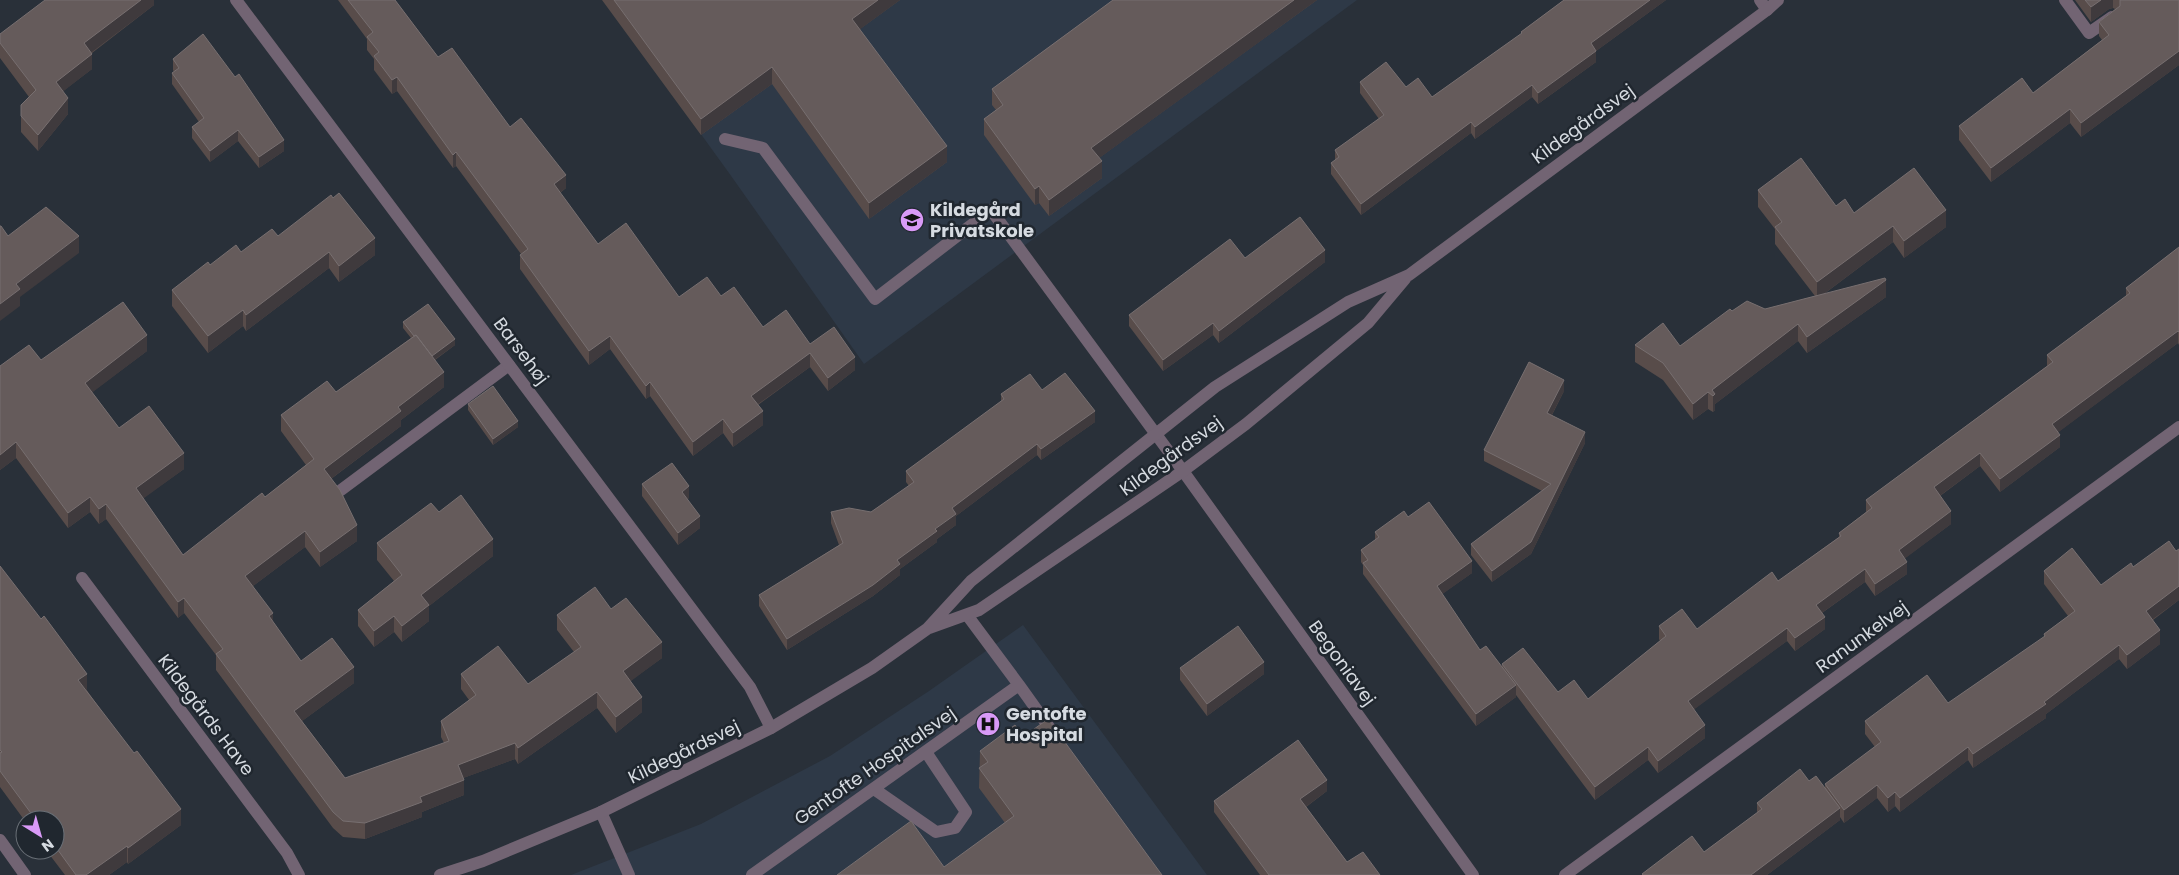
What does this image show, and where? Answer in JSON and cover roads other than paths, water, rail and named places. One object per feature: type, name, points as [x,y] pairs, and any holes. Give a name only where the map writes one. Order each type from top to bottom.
[{"type":"street","name":"Barsehøj","points":[[236,0],[750,687],[771,728]]},
{"type":"street","name":"Kildegårdsvej","points":[[927,629],[979,610],[1183,471],[1246,424],[1368,323],[1408,275],[1763,5],[1778,0]]},
{"type":"street","points":[[1763,5],[1787,0]]},
{"type":"street","points":[[2065,0],[2089,34],[2112,16]]},
{"type":"street","name":"Begoniavej","points":[[725,139],[762,148],[875,299],[991,210],[1156,433],[1473,875]]},
{"type":"street","name":"Kildegårdsvej","points":[[440,875],[483,861],[601,812],[771,728],[872,668],[927,629],[971,580],[1215,387],[1348,302],[1408,275]]},
{"type":"street","points":[[341,490],[509,365]]},
{"type":"street","name":"Ranunkelvej","points":[[1565,875],[2179,427]]},
{"type":"street","name":"Kildegårds Have","points":[[82,578],[287,853],[299,875]]},
{"type":"street","points":[[967,615],[1059,741]]},
{"type":"street","name":"Gentofte Hospitalsvej","points":[[752,875],[1018,685]]},
{"type":"street","points":[[874,789],[936,832],[955,828],[966,812],[926,752]]},
{"type":"street","points":[[601,812],[629,875]]},
{"type":"street","points":[[0,840],[26,875]]},
{"type":"place","name":"Kildegård Privatskole","points":[[912,220]]},
{"type":"place","name":"Gentofte Hospital","points":[[988,724]]}]
